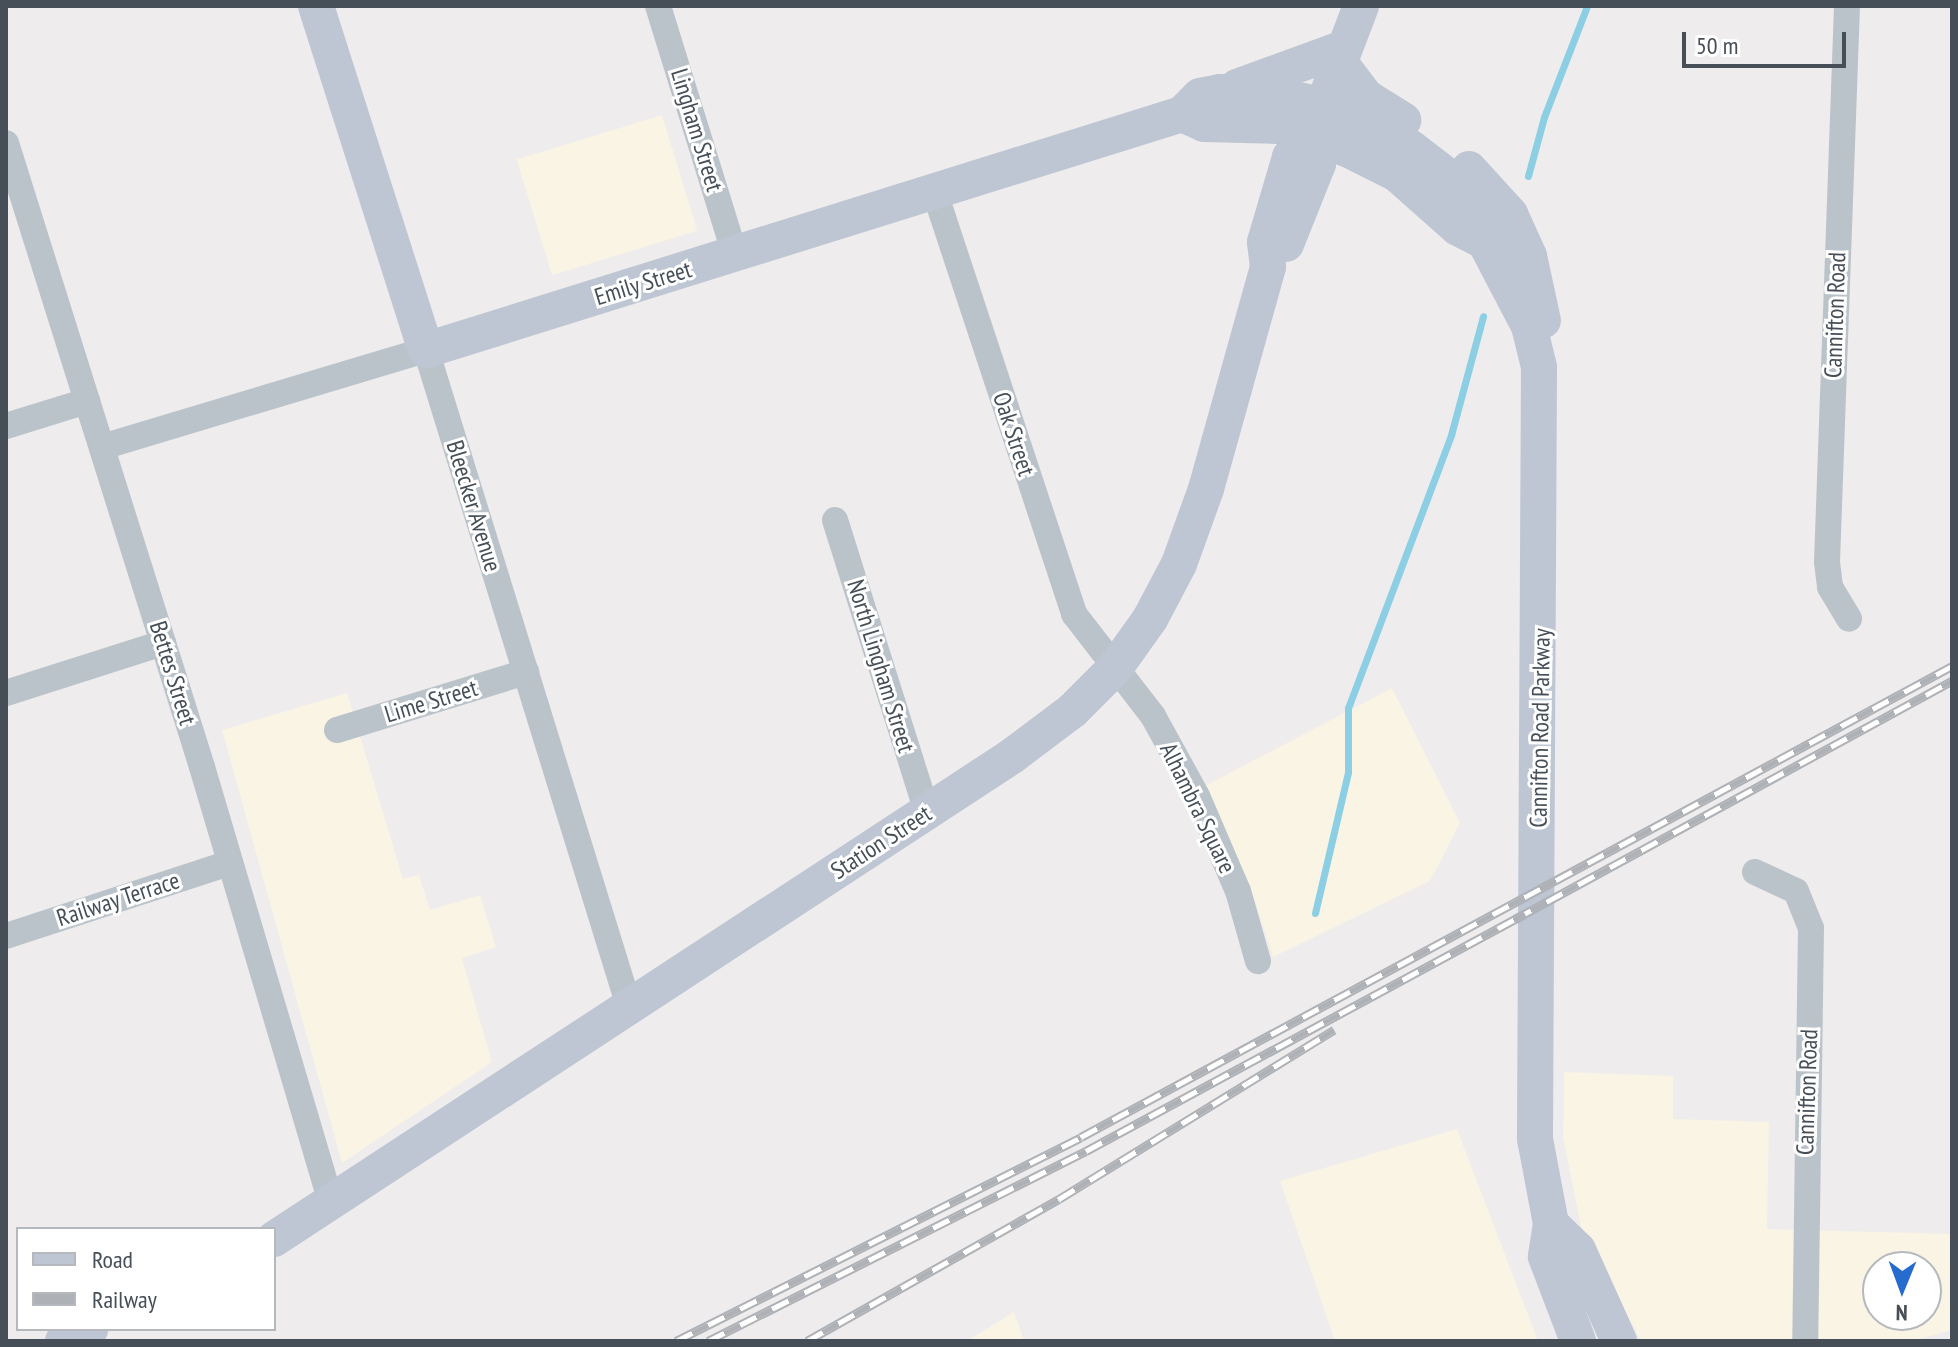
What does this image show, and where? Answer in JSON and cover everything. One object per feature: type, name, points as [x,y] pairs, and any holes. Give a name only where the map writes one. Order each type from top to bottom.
[{"type":"street","name":"Bleecker Avenue","points":[[316,6],[629,1006]]},
{"type":"street","name":"Lingham Street","points":[[658,6],[735,254]]},
{"type":"street","name":"Station Street","points":[[276,1238],[332,1205],[927,812],[1073,710],[1115,668],[1150,619],[1179,564],[1206,489],[1268,267],[1265,242],[1290,157],[1316,121],[1361,6]]},
{"type":"street","name":"Cannifton Road","points":[[1847,6],[1827,562],[1830,587],[1849,619]]},
{"type":"street","points":[[1220,92],[1341,54],[1366,97],[1460,160],[1510,214],[1529,256],[1540,300],[1546,349],[1542,410]]},
{"type":"street","name":"Emily Street","points":[[102,447],[426,350],[1182,114],[1200,96],[1220,92],[1265,93],[1316,121]]},
{"type":"street","points":[[1182,114],[1204,124],[1316,121]]},
{"type":"street","name":"Cannifton Road Parkway","points":[[1316,121],[1411,148],[1446,175],[1477,210],[1485,242],[1529,326],[1542,410],[1535,1139],[1551,1224],[1546,1257],[1578,1341]]},
{"type":"street","name":"Bettes Street","points":[[6,143],[163,643],[332,1205]]},
{"type":"street","name":"Oak Street","points":[[934,190],[1074,614],[1115,668]]},
{"type":"street","points":[[6,426],[87,401]]},
{"type":"street","name":"North Lingham Street","points":[[835,520],[927,812]]},
{"type":"street","points":[[6,693],[163,643]]},
{"type":"street","name":"Alhambra Square","points":[[1115,668],[1153,716],[1197,796],[1238,891],[1258,961]]},
{"type":"street","name":"Lime Street","points":[[337,730],[526,672]]},
{"type":"street","name":"Railway Terrace","points":[[6,936],[229,863]]},
{"type":"street","name":"Cannifton Road","points":[[1755,872],[1796,891],[1811,928],[1805,1341]]},
{"type":"street","points":[[1551,1224],[1578,1250],[1619,1341]]},
{"type":"street","points":[[63,1341],[86,1331]]},
{"type":"shaded area","points":[[662,115],[697,231],[552,275],[517,159]]},
{"type":"shaded area","points":[[1392,688],[1460,823],[1430,881],[1273,957],[1253,895],[1205,786]]},
{"type":"shaded area","points":[[347,693],[403,879],[419,875],[430,910],[480,895],[496,947],[462,958],[492,1062],[342,1163],[222,730]]},
{"type":"shaded area","points":[[1564,1072],[1673,1076],[1673,1119],[1769,1122],[1767,1229],[1952,1234],[1952,1330],[1911,1341],[1641,1341],[1581,1226],[1563,1138]]},
{"type":"shaded area","points":[[1457,1129],[1538,1341],[1335,1341],[1280,1181]]},
{"type":"shaded area","points":[[1014,1312],[1024,1341],[967,1341]]},
{"type":"waterway","points":[[1528,176],[1544,117],[1587,6]]},
{"type":"waterway","points":[[1315,913],[1348,772],[1348,708],[1451,435],[1483,316]]},
{"type":"railway","points":[[676,1341],[1081,1137],[1952,666]]},
{"type":"railway","points":[[1515,919],[1952,681]]},
{"type":"railway","points":[[708,1341],[1086,1151],[1525,914]]},
{"type":"railway","points":[[807,1341],[1059,1199],[1334,1030]]}]
